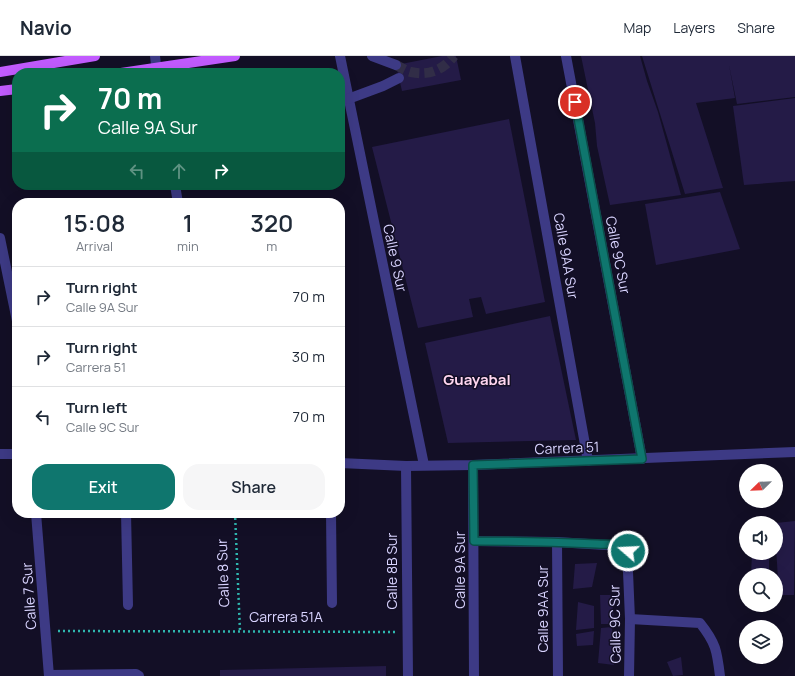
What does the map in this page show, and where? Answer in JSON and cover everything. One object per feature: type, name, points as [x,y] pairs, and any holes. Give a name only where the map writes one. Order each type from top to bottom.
[{"type":"main road","points":[[24,68],[95,56]]},
{"type":"main road","points":[[168,68],[235,56]]},
{"type":"main road","points":[[0,72],[12,70]]},
{"type":"main road","points":[[0,91],[12,90]]},
{"type":"street","points":[[155,56],[157,68]]},
{"type":"street","name":"Calle 9 Sur","points":[[340,56],[342,68]]},
{"type":"street","points":[[372,56],[396,65]]},
{"type":"street","name":"Calle 9AA Sur","points":[[515,56],[588,461]]},
{"type":"street","name":"Calle 9C Sur","points":[[566,56],[642,459]]},
{"type":"street","points":[[348,99],[383,86],[399,78]]},
{"type":"street","name":"Calle 9 Sur","points":[[345,83],[424,465]]},
{"type":"street","points":[[0,238],[12,297]]},
{"type":"street","name":"Carrera 51","points":[[345,462],[406,466],[473,465],[795,452]]},
{"type":"street","points":[[0,454],[12,454]]},
{"type":"street","name":"Calle 9A Sur","points":[[473,465],[474,676]]},
{"type":"street","name":"Calle 8B Sur","points":[[406,466],[408,676]]},
{"type":"street","name":"Calle 7 Sur","points":[[36,518],[49,676]]},
{"type":"street","points":[[126,518],[128,605]]},
{"type":"street","points":[[331,518],[332,603]]},
{"type":"street","points":[[474,541],[557,542]]},
{"type":"street","name":"Calle 9AA Sur","points":[[557,542],[558,676]]},
{"type":"street","name":"Calle 9C Sur","points":[[557,542],[621,546],[627,548],[630,619],[629,676]]},
{"type":"street","points":[[630,619],[700,623],[710,636],[718,653],[720,676]]},
{"type":"street","points":[[49,676],[136,674],[140,676]]},
{"type":"path","name":"Calle 8 Sur","points":[[235,518],[240,631]]},
{"type":"path","name":"Carrera 51A","points":[[45,631],[407,632]]},
{"type":"building","points":[[442,56],[456,56],[461,80],[402,91],[396,65]]},
{"type":"building","points":[[581,56],[640,56],[658,112],[681,195],[610,205],[597,146],[595,123]]},
{"type":"building","points":[[642,56],[795,56],[795,97],[737,104],[729,65],[735,98],[696,103],[723,188],[685,194]]},
{"type":"building","points":[[795,98],[795,181],[744,185],[733,106]]},
{"type":"building","points":[[509,119],[545,302],[486,314],[481,297],[469,299],[473,317],[418,328],[372,147]]},
{"type":"building","points":[[720,192],[740,249],[656,265],[645,204]]},
{"type":"building","points":[[550,316],[576,440],[448,443],[425,343]]},
{"type":"building","points":[[795,521],[794,595],[783,595],[783,568],[777,568],[777,560],[783,560],[783,522]]},
{"type":"building","points":[[752,560],[769,560],[769,568],[751,568]]},
{"type":"building","points":[[597,563],[592,587],[573,589],[575,564]]},
{"type":"building","points":[[600,595],[612,595],[614,624],[601,624]]},
{"type":"building","points":[[578,602],[594,606],[594,628],[576,630]]},
{"type":"building","points":[[612,627],[614,665],[598,663],[601,628]]},
{"type":"building","points":[[594,631],[593,645],[577,646],[576,634]]},
{"type":"building","points":[[681,657],[683,675],[673,676],[667,662]]},
{"type":"building","points":[[386,666],[386,676],[220,676],[220,670]]},
{"type":"tunnel","points":[[396,65],[411,72],[424,73],[435,71],[445,65],[454,56]]},
{"type":"district","name":"Guayabal","points":[[477,380]]},
{"type":"route","points":[[575,102],[642,459],[473,465],[474,541],[557,542],[624,546],[628,551]]}]
